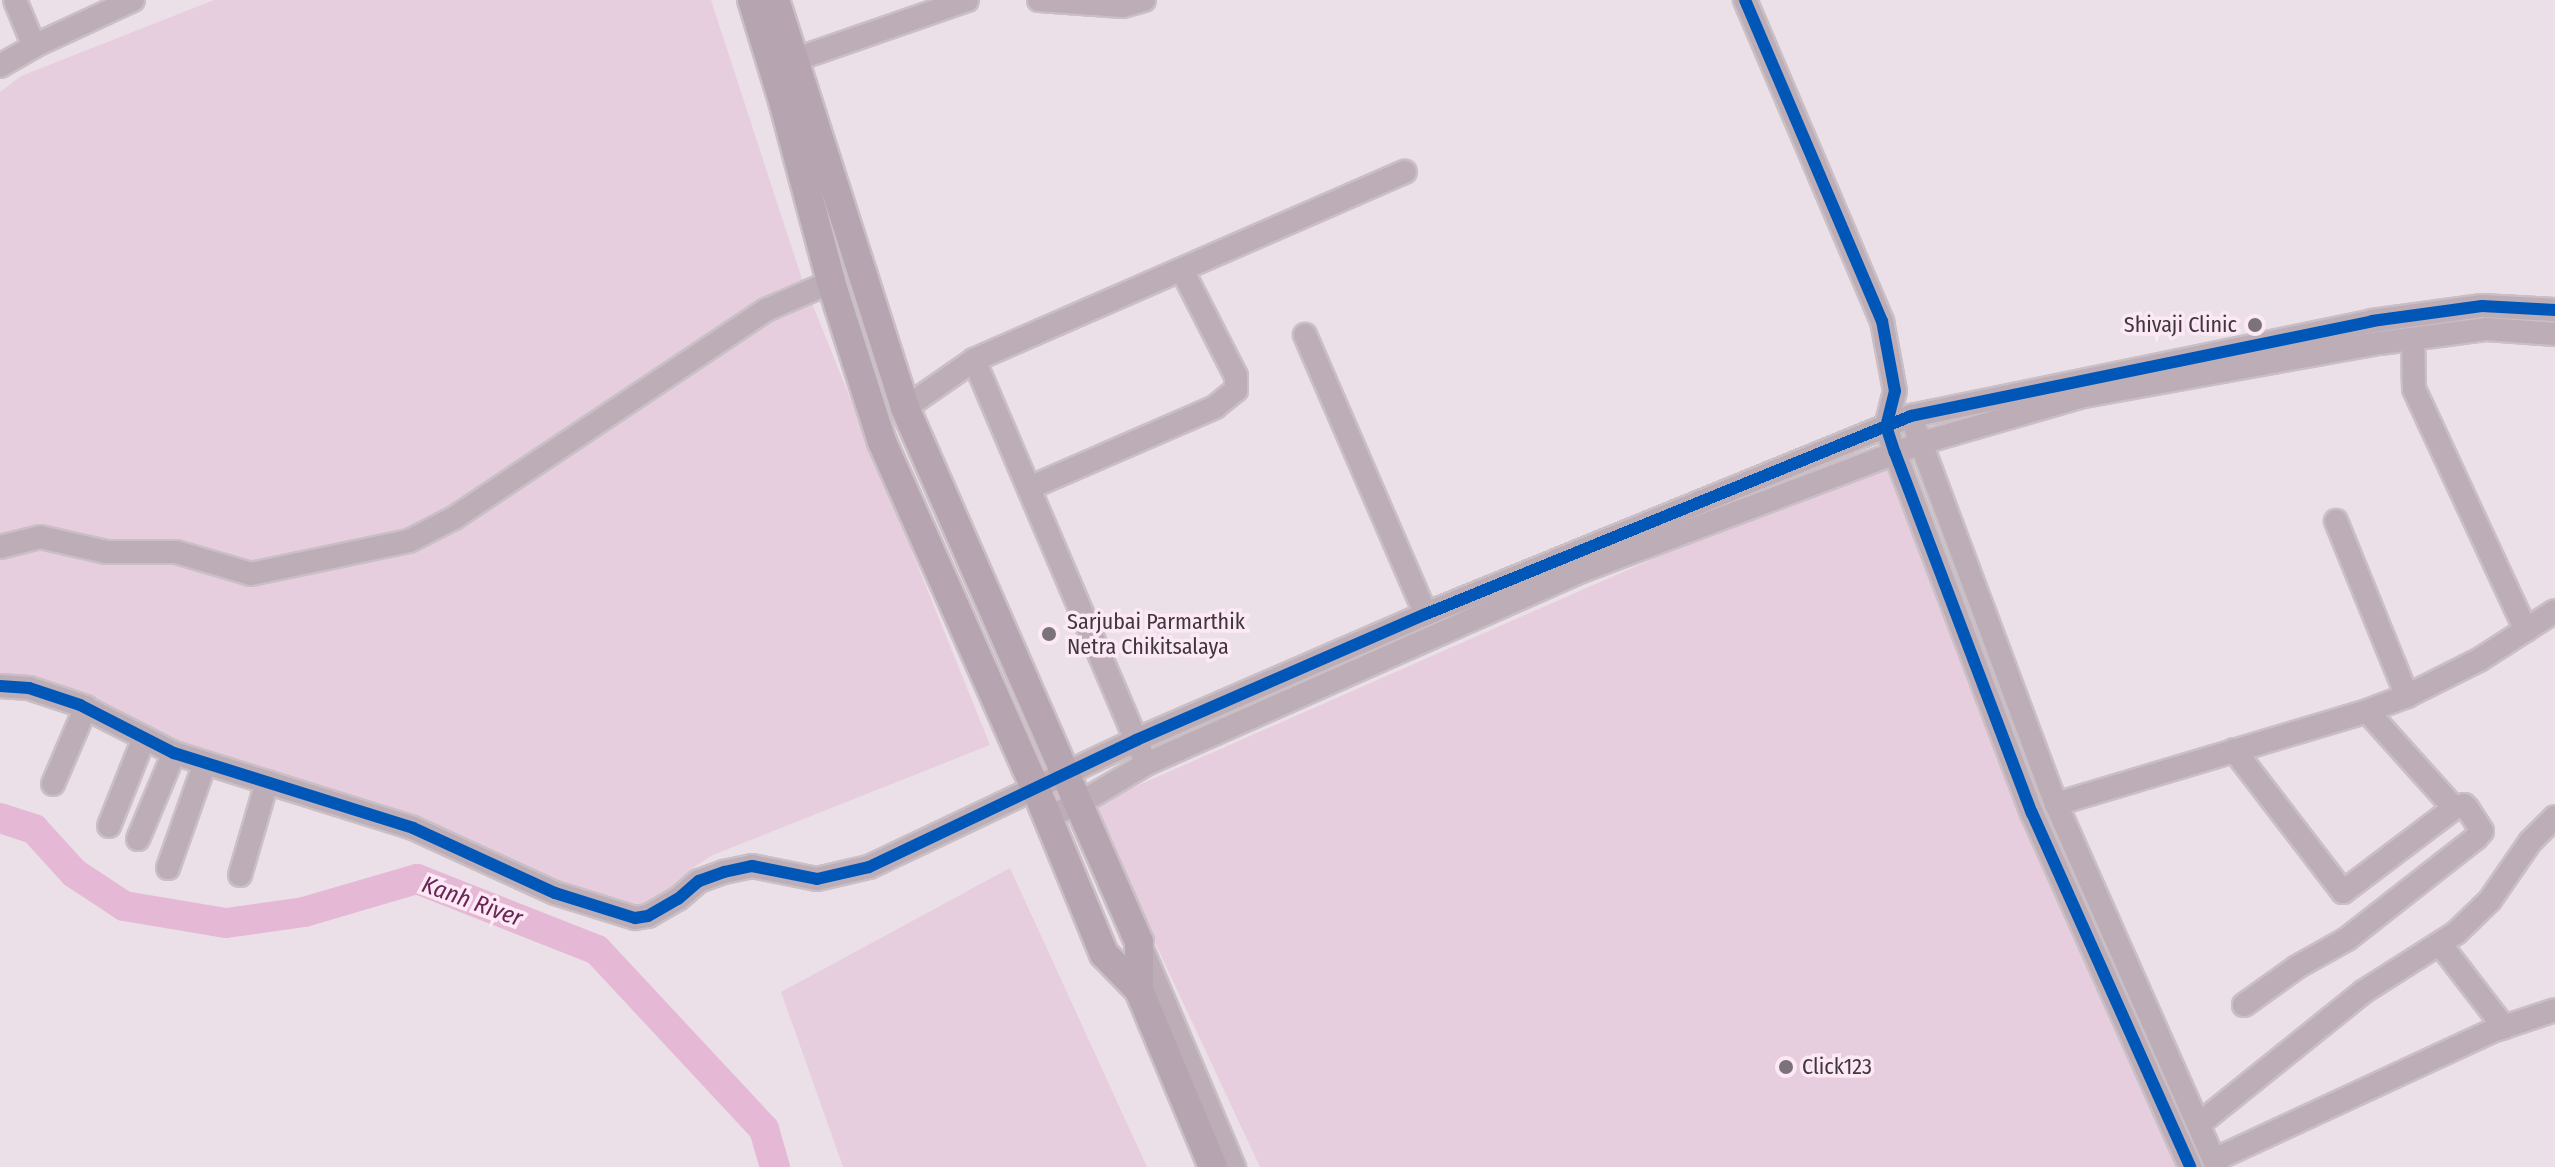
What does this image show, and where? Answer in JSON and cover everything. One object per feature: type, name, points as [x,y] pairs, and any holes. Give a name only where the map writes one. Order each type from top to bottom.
[{"type":"main road","points":[[752,0],[783,101],[831,282],[882,442],[1036,789],[1104,954],[1139,990],[1213,1167]]},
{"type":"main road","points":[[775,0],[905,408],[1139,942],[1139,990]]},
{"type":"street","points":[[15,0],[34,46]]},
{"type":"street","points":[[0,66],[34,46],[133,0]]},
{"type":"street","points":[[794,60],[967,0]]},
{"type":"street","points":[[1039,0],[1123,6],[1144,0]]},
{"type":"street","points":[[1745,0],[1870,287],[1882,321],[1895,391],[1911,416],[2056,804],[2216,1163],[2504,1027],[2555,1010]]},
{"type":"street","points":[[905,408],[974,360],[1405,172]]},
{"type":"street","points":[[1029,488],[1215,407],[1236,390],[1236,376],[1182,270]]},
{"type":"street","points":[[0,547],[40,537],[106,552],[176,552],[251,574],[409,541],[454,518],[766,310],[831,282]]},
{"type":"street","points":[[0,686],[29,688],[86,707],[174,753],[413,828],[555,893],[635,918],[648,916],[678,899],[699,881],[724,872],[752,866],[817,879],[869,867],[1136,740],[1426,614],[1911,416],[2372,321],[2482,306],[2550,310],[2550,334],[2487,329],[2084,396],[1921,443],[1584,570],[1146,764],[1080,803],[1048,817]]},
{"type":"street","points":[[1305,335],[1426,614]]},
{"type":"street","points":[[2413,339],[2414,389],[2526,630]]},
{"type":"street","points":[[974,360],[1146,764]]},
{"type":"street","points":[[1895,391],[1886,426],[1895,453],[2032,813],[2190,1167]]},
{"type":"street","points":[[2336,521],[2407,696]]},
{"type":"street","points":[[2056,804],[2367,711],[2407,696],[2479,660],[2555,611]]},
{"type":"street","points":[[53,784],[86,707]]},
{"type":"street","points":[[2367,711],[2454,808]]},
{"type":"street","points":[[109,826],[144,738]]},
{"type":"street","points":[[2234,750],[2343,892],[2454,808],[2464,805],[2482,831],[2347,939],[2286,974],[2244,1005]]},
{"type":"street","points":[[138,839],[174,753]]},
{"type":"street","points":[[168,868],[205,763]]},
{"type":"street","points":[[240,875],[267,782]]},
{"type":"street","points":[[2199,1124],[2363,992],[2440,944],[2490,900],[2530,842],[2555,817]]},
{"type":"street","points":[[1139,942],[1234,1167]]},
{"type":"street","points":[[2440,944],[2504,1027]]},
{"type":"shaded area","points":[[214,0],[711,0],[801,276],[990,745],[713,855],[691,869],[689,883],[632,920],[55,697],[0,694],[0,92],[21,76]]},
{"type":"shaded area","points":[[1882,458],[2178,1167],[1260,1167],[1091,806]]},
{"type":"shaded area","points":[[1010,868],[1147,1167],[843,1167],[781,992]]},
{"type":"waterway","name":"Kanh River","points":[[0,818],[34,829],[74,873],[124,906],[226,923],[304,912],[417,879],[597,950],[764,1129],[775,1167]]},
{"type":"cycle path","points":[[1745,0],[1882,321],[1895,391],[1886,426],[2032,813],[2190,1167]]},
{"type":"cycle path","points":[[0,686],[29,688],[80,705],[174,753],[413,828],[555,893],[635,918],[648,916],[678,899],[699,881],[724,872],[752,866],[817,879],[869,867],[1136,740],[1426,614],[1911,416],[2372,321],[2482,306],[2555,310]]},
{"type":"place","name":"Shivaji Clinic","points":[[2255,325]]},
{"type":"place","name":"Sarjubai Parmarthik Netra Chikitsalaya","points":[[1049,634]]},
{"type":"place","name":"Click123","points":[[1786,1067]]}]
